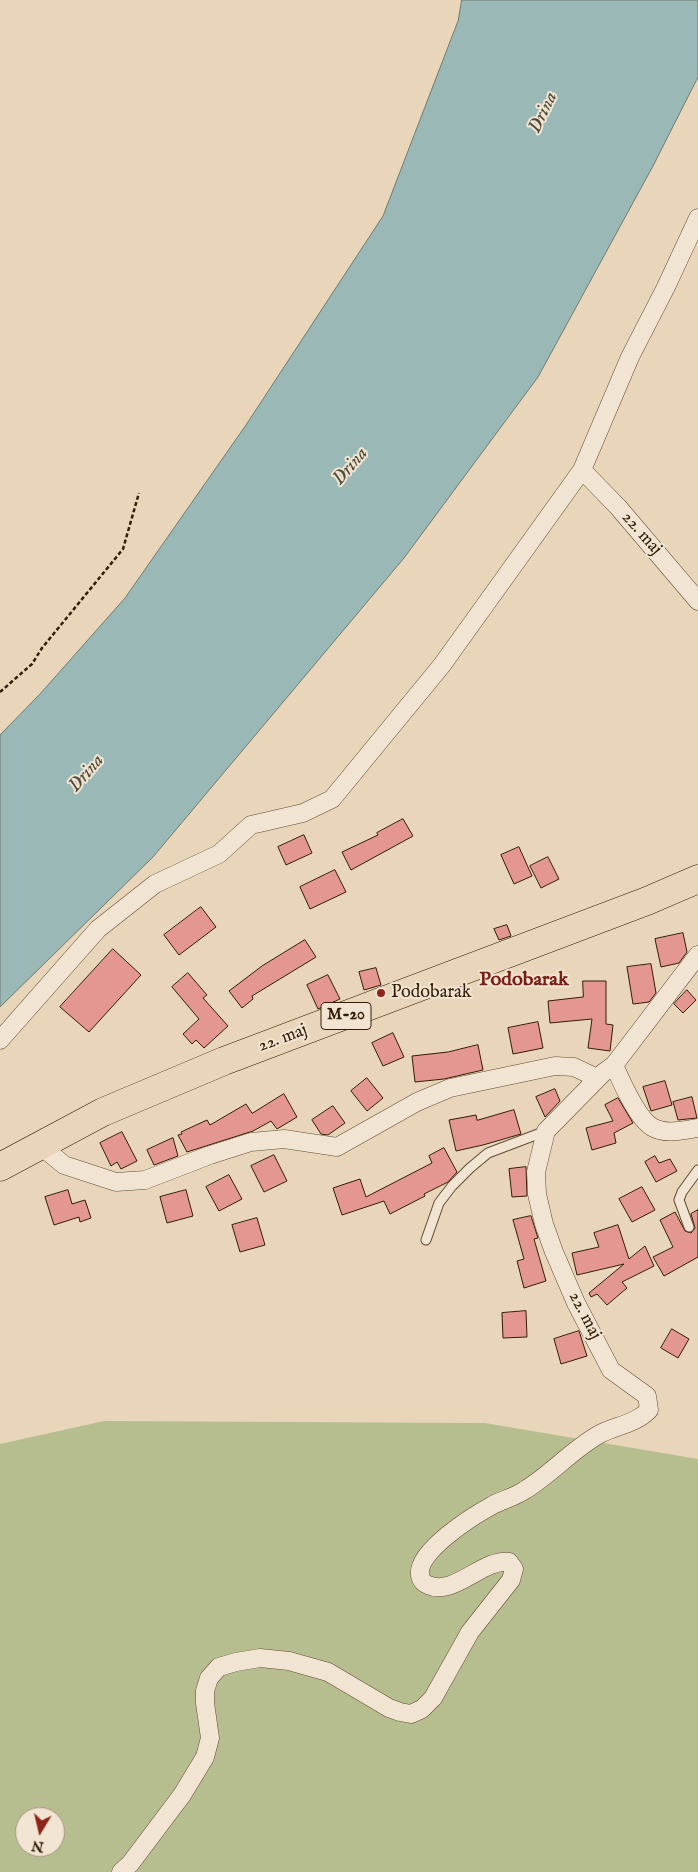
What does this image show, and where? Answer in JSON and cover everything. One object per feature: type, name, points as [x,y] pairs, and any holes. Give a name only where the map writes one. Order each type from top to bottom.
[{"type":"main road","name":"22. maj","points":[[0,1167],[103,1112],[224,1061],[647,901],[698,879]]},
{"type":"street","points":[[0,1040],[98,930],[155,884],[219,854],[251,825],[303,813],[332,799],[442,665],[582,470],[630,357],[666,287],[698,218]]},
{"type":"street","name":"22. maj","points":[[582,470],[618,507],[698,601]]},
{"type":"street","points":[[546,1131],[597,1078],[614,1065],[698,955]]},
{"type":"street","points":[[614,1065],[628,1096],[652,1127],[672,1131],[698,1128]]},
{"type":"street","points":[[40,1145],[64,1165],[116,1182],[145,1180],[251,1142],[284,1139],[337,1147],[417,1102],[450,1088],[555,1066],[574,1067],[597,1078]]},
{"type":"street","name":"22. maj","points":[[122,1872],[182,1795],[205,1757],[210,1738],[205,1691],[209,1678],[219,1667],[260,1658],[289,1661],[328,1672],[389,1708],[400,1712],[411,1714],[422,1709],[433,1698],[470,1632],[511,1580],[514,1569],[509,1562],[493,1563],[442,1588],[426,1585],[420,1577],[419,1571],[422,1559],[450,1532],[471,1518],[525,1490],[599,1434],[649,1410],[647,1396],[611,1370],[576,1303],[544,1224],[537,1194],[536,1172],[546,1131]]},
{"type":"lane","points":[[426,1240],[439,1203],[452,1186],[470,1168],[488,1153],[546,1131]]},
{"type":"lane","points":[[689,1227],[679,1200],[682,1192],[698,1170]]},
{"type":"path","points":[[0,692],[32,664],[42,648],[123,548],[139,493]]},
{"type":"green space","points":[[104,1421],[485,1423],[698,1459],[698,1872],[0,1872],[0,1444]]},
{"type":"water","name":"Drina","points":[[462,0],[698,0],[698,77],[653,166],[538,377],[404,558],[153,857],[0,1007],[0,735],[40,694],[125,598],[246,425],[383,216],[458,21]]},
{"type":"building","points":[[403,819],[413,836],[351,870],[342,852],[378,835],[377,833]]},
{"type":"building","points":[[304,835],[312,853],[286,865],[278,847]]},
{"type":"building","points":[[519,847],[532,876],[514,884],[501,855]]},
{"type":"building","points":[[548,857],[559,879],[541,888],[530,866]]},
{"type":"building","points":[[335,870],[346,892],[310,909],[300,887]]},
{"type":"building","points":[[201,907],[216,927],[179,955],[164,935]]},
{"type":"building","points":[[507,925],[511,936],[499,940],[494,929]]},
{"type":"building","points":[[683,933],[687,952],[679,963],[661,967],[655,939]]},
{"type":"building","points":[[305,940],[316,957],[252,996],[253,999],[242,1008],[229,991],[262,966]]},
{"type":"building","points":[[113,949],[141,975],[89,1032],[60,1007]]},
{"type":"building","points":[[651,964],[656,993],[649,1002],[633,1004],[627,967]]},
{"type":"building","points":[[376,968],[381,985],[364,990],[359,972]]},
{"type":"building","points":[[188,973],[207,995],[203,998],[228,1026],[204,1048],[196,1040],[192,1044],[183,1034],[199,1019],[172,987]]},
{"type":"building","points":[[328,975],[340,999],[318,1009],[307,985]]},
{"type":"building","points":[[583,981],[606,981],[606,1024],[613,1025],[610,1051],[588,1048],[592,1019],[550,1023],[548,1001],[583,997]]},
{"type":"building","points":[[687,990],[696,1000],[683,1013],[674,1004]]},
{"type":"building","points":[[538,1022],[543,1048],[513,1054],[508,1028]]},
{"type":"building","points":[[393,1033],[404,1057],[383,1066],[372,1043]]},
{"type":"building","points":[[478,1045],[483,1070],[444,1079],[415,1082],[412,1056],[448,1052]]},
{"type":"building","points":[[367,1078],[383,1098],[367,1111],[351,1091]]},
{"type":"building","points":[[665,1081],[672,1105],[651,1111],[643,1087]]},
{"type":"building","points":[[555,1089],[560,1101],[545,1117],[536,1097]]},
{"type":"building","points":[[284,1094],[297,1117],[277,1129],[271,1121],[253,1131],[187,1152],[178,1135],[207,1120],[210,1125],[246,1104],[252,1113]]},
{"type":"building","points":[[692,1097],[697,1118],[678,1120],[673,1102]]},
{"type":"building","points":[[618,1098],[633,1123],[614,1133],[616,1143],[592,1150],[586,1128],[613,1121],[605,1105]]},
{"type":"building","points":[[333,1106],[345,1123],[328,1135],[321,1134],[312,1120]]},
{"type":"building","points":[[514,1110],[521,1134],[456,1151],[449,1120],[476,1115],[477,1120]]},
{"type":"building","points":[[122,1132],[137,1161],[121,1169],[117,1162],[111,1166],[100,1143]]},
{"type":"building","points":[[173,1138],[178,1156],[154,1165],[147,1150]]},
{"type":"building","points":[[444,1148],[457,1172],[448,1182],[390,1214],[384,1201],[342,1215],[333,1188],[360,1179],[366,1197],[432,1163],[429,1156]]},
{"type":"building","points":[[274,1155],[287,1181],[264,1192],[251,1166]]},
{"type":"building","points":[[655,1156],[659,1163],[670,1159],[677,1171],[656,1182],[645,1162]]},
{"type":"building","points":[[526,1167],[527,1196],[512,1197],[509,1169]]},
{"type":"building","points":[[229,1175],[242,1199],[219,1211],[206,1187]]},
{"type":"building","points":[[642,1187],[655,1210],[632,1222],[619,1199]]},
{"type":"building","points":[[68,1190],[72,1204],[85,1200],[91,1218],[80,1222],[79,1217],[54,1225],[45,1197]]},
{"type":"building","points":[[186,1190],[193,1216],[167,1223],[160,1197]]},
{"type":"building","points":[[698,1210],[698,1257],[664,1276],[653,1257],[673,1247],[660,1220],[675,1212],[685,1231],[691,1233],[695,1228],[691,1214]]},
{"type":"building","points":[[531,1216],[538,1238],[534,1239],[546,1281],[524,1288],[517,1261],[524,1259],[513,1220]]},
{"type":"building","points":[[257,1218],[265,1245],[240,1252],[232,1225]]},
{"type":"building","points":[[618,1225],[629,1259],[645,1246],[654,1266],[622,1282],[627,1288],[607,1305],[597,1294],[591,1297],[589,1293],[624,1264],[577,1275],[572,1253],[599,1247],[594,1233]]},
{"type":"building","points":[[526,1311],[527,1337],[503,1338],[502,1313]]},
{"type":"building","points":[[672,1329],[689,1339],[678,1358],[661,1348]]},
{"type":"building","points":[[579,1331],[587,1356],[561,1364],[554,1339]]},
{"type":"place","name":"Podobarak","points":[[381,993]]},
{"type":"district","name":"Podobarak","points":[[524,981]]}]
